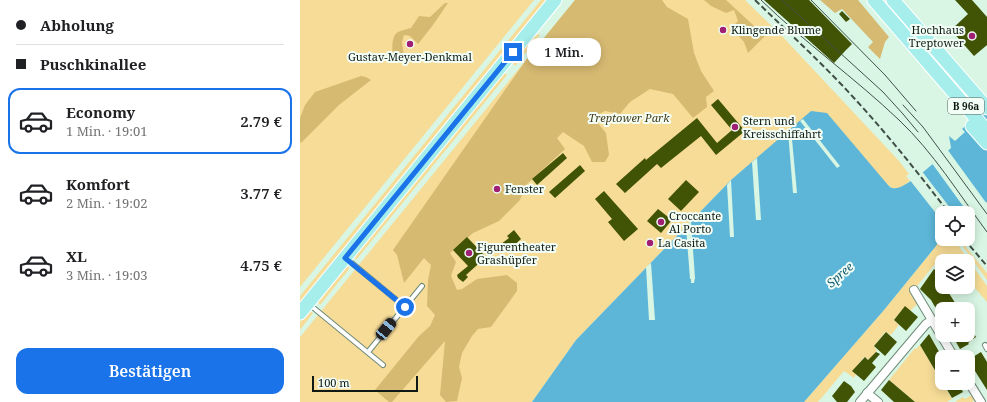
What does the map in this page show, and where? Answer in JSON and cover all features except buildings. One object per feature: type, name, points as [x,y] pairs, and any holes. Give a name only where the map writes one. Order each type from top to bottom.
[{"type":"main road","points":[[300,313],[555,0]]},
{"type":"main road","name":"B 96a","points":[[874,0],[921,55],[942,84],[987,131]]},
{"type":"main road","name":"B 96a","points":[[893,0],[987,108]]},
{"type":"main road","points":[[942,84],[987,143]]},
{"type":"street","points":[[914,290],[950,350]]},
{"type":"street","points":[[860,402],[922,329],[932,321]]},
{"type":"street","points":[[973,390],[980,402]]},
{"type":"street","points":[[867,393],[878,402]]},
{"type":"lane","points":[[345,258],[405,307]]},
{"type":"lane","points":[[368,352],[422,286]]},
{"type":"lane","points":[[308,303],[383,365]]},
{"type":"green space","points":[[300,0],[534,0],[300,287]]},
{"type":"green space","points":[[541,0],[549,0],[300,306],[300,296]]},
{"type":"green space","name":"Treptower Park","points":[[575,0],[745,0],[782,36],[899,161],[909,174],[906,176],[910,181],[900,188],[892,188],[803,119],[731,180],[576,340],[532,402],[300,402],[300,337]]},
{"type":"green space","points":[[538,34],[540,35],[515,66],[512,62],[523,48]]},
{"type":"green space","points":[[503,72],[507,75],[356,260],[354,256]]},
{"type":"green space","points":[[936,246],[959,246],[964,254],[935,254],[935,264],[912,292],[918,303],[911,310],[901,311],[896,319],[895,318],[894,320],[899,325],[891,335],[885,332],[874,346],[877,351],[870,360],[864,357],[853,371],[856,374],[854,378],[844,371],[818,402],[804,402],[884,310]]},
{"type":"green space","points":[[963,246],[965,246],[972,254],[968,254]]},
{"type":"green space","points":[[975,258],[987,273],[987,280],[975,263]]},
{"type":"green space","points":[[345,266],[350,268],[320,305],[317,301]]},
{"type":"green space","points":[[975,269],[987,286],[987,302],[975,288]]},
{"type":"green space","points":[[309,311],[313,313],[300,330],[300,322]]},
{"type":"green space","points":[[920,345],[935,370],[935,390],[947,390],[952,399],[947,402],[915,402],[889,380],[915,348],[916,349]]},
{"type":"green space","points":[[972,395],[975,400],[972,402],[955,402],[963,397],[965,399]]},
{"type":"shaded area","points":[[575,0],[662,0],[667,7],[688,19],[694,53],[701,71],[714,91],[706,97],[707,107],[693,118],[673,94],[650,89],[630,102],[620,114],[605,111],[593,117],[606,133],[609,155],[605,162],[592,162],[584,146],[563,132],[557,138],[565,149],[526,185],[520,200],[499,221],[473,233],[450,253],[456,262],[451,276],[457,290],[462,289],[477,279],[507,275],[517,283],[517,291],[491,327],[478,329],[462,353],[459,367],[462,378],[457,401],[446,402],[440,395],[445,341],[392,402],[389,402],[375,390],[419,336],[430,326],[435,315],[427,306],[428,280],[431,265],[424,258],[404,283],[397,255],[393,250],[526,60]]},
{"type":"shaded area","points":[[704,0],[726,0],[765,36],[748,53],[744,42],[736,33],[734,25],[738,21],[734,10],[726,13],[711,6]]},
{"type":"shaded area","points":[[820,0],[858,0],[889,37],[885,42],[880,59],[868,47],[873,42],[842,9],[835,13]]},
{"type":"shaded area","points":[[445,3],[448,3],[418,44],[410,36],[404,35],[402,42],[404,56],[395,63],[392,46],[395,34],[411,28],[419,16],[430,17]]},
{"type":"shaded area","points":[[361,76],[371,80],[339,105],[301,143],[300,118],[305,105],[315,92]]},
{"type":"water","name":"Spree","points":[[987,108],[987,202],[975,211],[975,206],[935,206],[936,246],[884,310],[804,402],[532,402],[576,340],[731,180],[811,111],[827,113],[891,188],[901,187],[908,183],[940,158],[951,148],[949,136],[955,141],[965,132],[962,129]]},
{"type":"pier","points":[[803,119],[840,166],[837,168],[800,121]]},
{"type":"pier","points":[[791,129],[797,193],[793,193],[788,131]]},
{"type":"pier","points":[[947,149],[987,204],[975,214],[975,206],[963,206],[931,162]]},
{"type":"pier","points":[[757,158],[761,220],[756,220],[752,162]]},
{"type":"pier","points":[[921,170],[949,206],[935,206],[935,212],[909,179]]},
{"type":"pier","points":[[731,180],[734,237],[730,237],[727,185]]},
{"type":"pier","points":[[691,221],[695,278],[694,283],[691,283],[690,279],[686,227]]},
{"type":"pier","points":[[651,263],[655,320],[649,320],[646,267]]},
{"type":"tram line","points":[[761,0],[911,132],[945,174],[987,232]]},
{"type":"tram line","points":[[782,0],[883,92],[918,132]]},
{"type":"tram line","points":[[811,0],[885,75],[916,111]]},
{"type":"tram line","points":[[903,105],[923,127],[987,214]]},
{"type":"railway","points":[[755,0],[854,98],[879,126],[943,206]]},
{"type":"railway","points":[[970,246],[987,266]]},
{"type":"place","name":"Klingende Blume","points":[[723,30]]},
{"type":"place","name":"Hochhaus Treptower","points":[[972,36]]},
{"type":"place","name":"Gustav-Meyer-Denkmal","points":[[410,44]]},
{"type":"place","name":"Stern und Kreisschiffahrt","points":[[735,127]]},
{"type":"place","name":"Fenster","points":[[497,189]]},
{"type":"place","name":"Croccante Al Porto","points":[[661,222]]},
{"type":"place","name":"La Casita","points":[[650,243]]},
{"type":"place","name":"Figurentheater Grashüpfer","points":[[469,253]]},
{"type":"route","points":[[405,307],[345,258],[513,52]]}]
